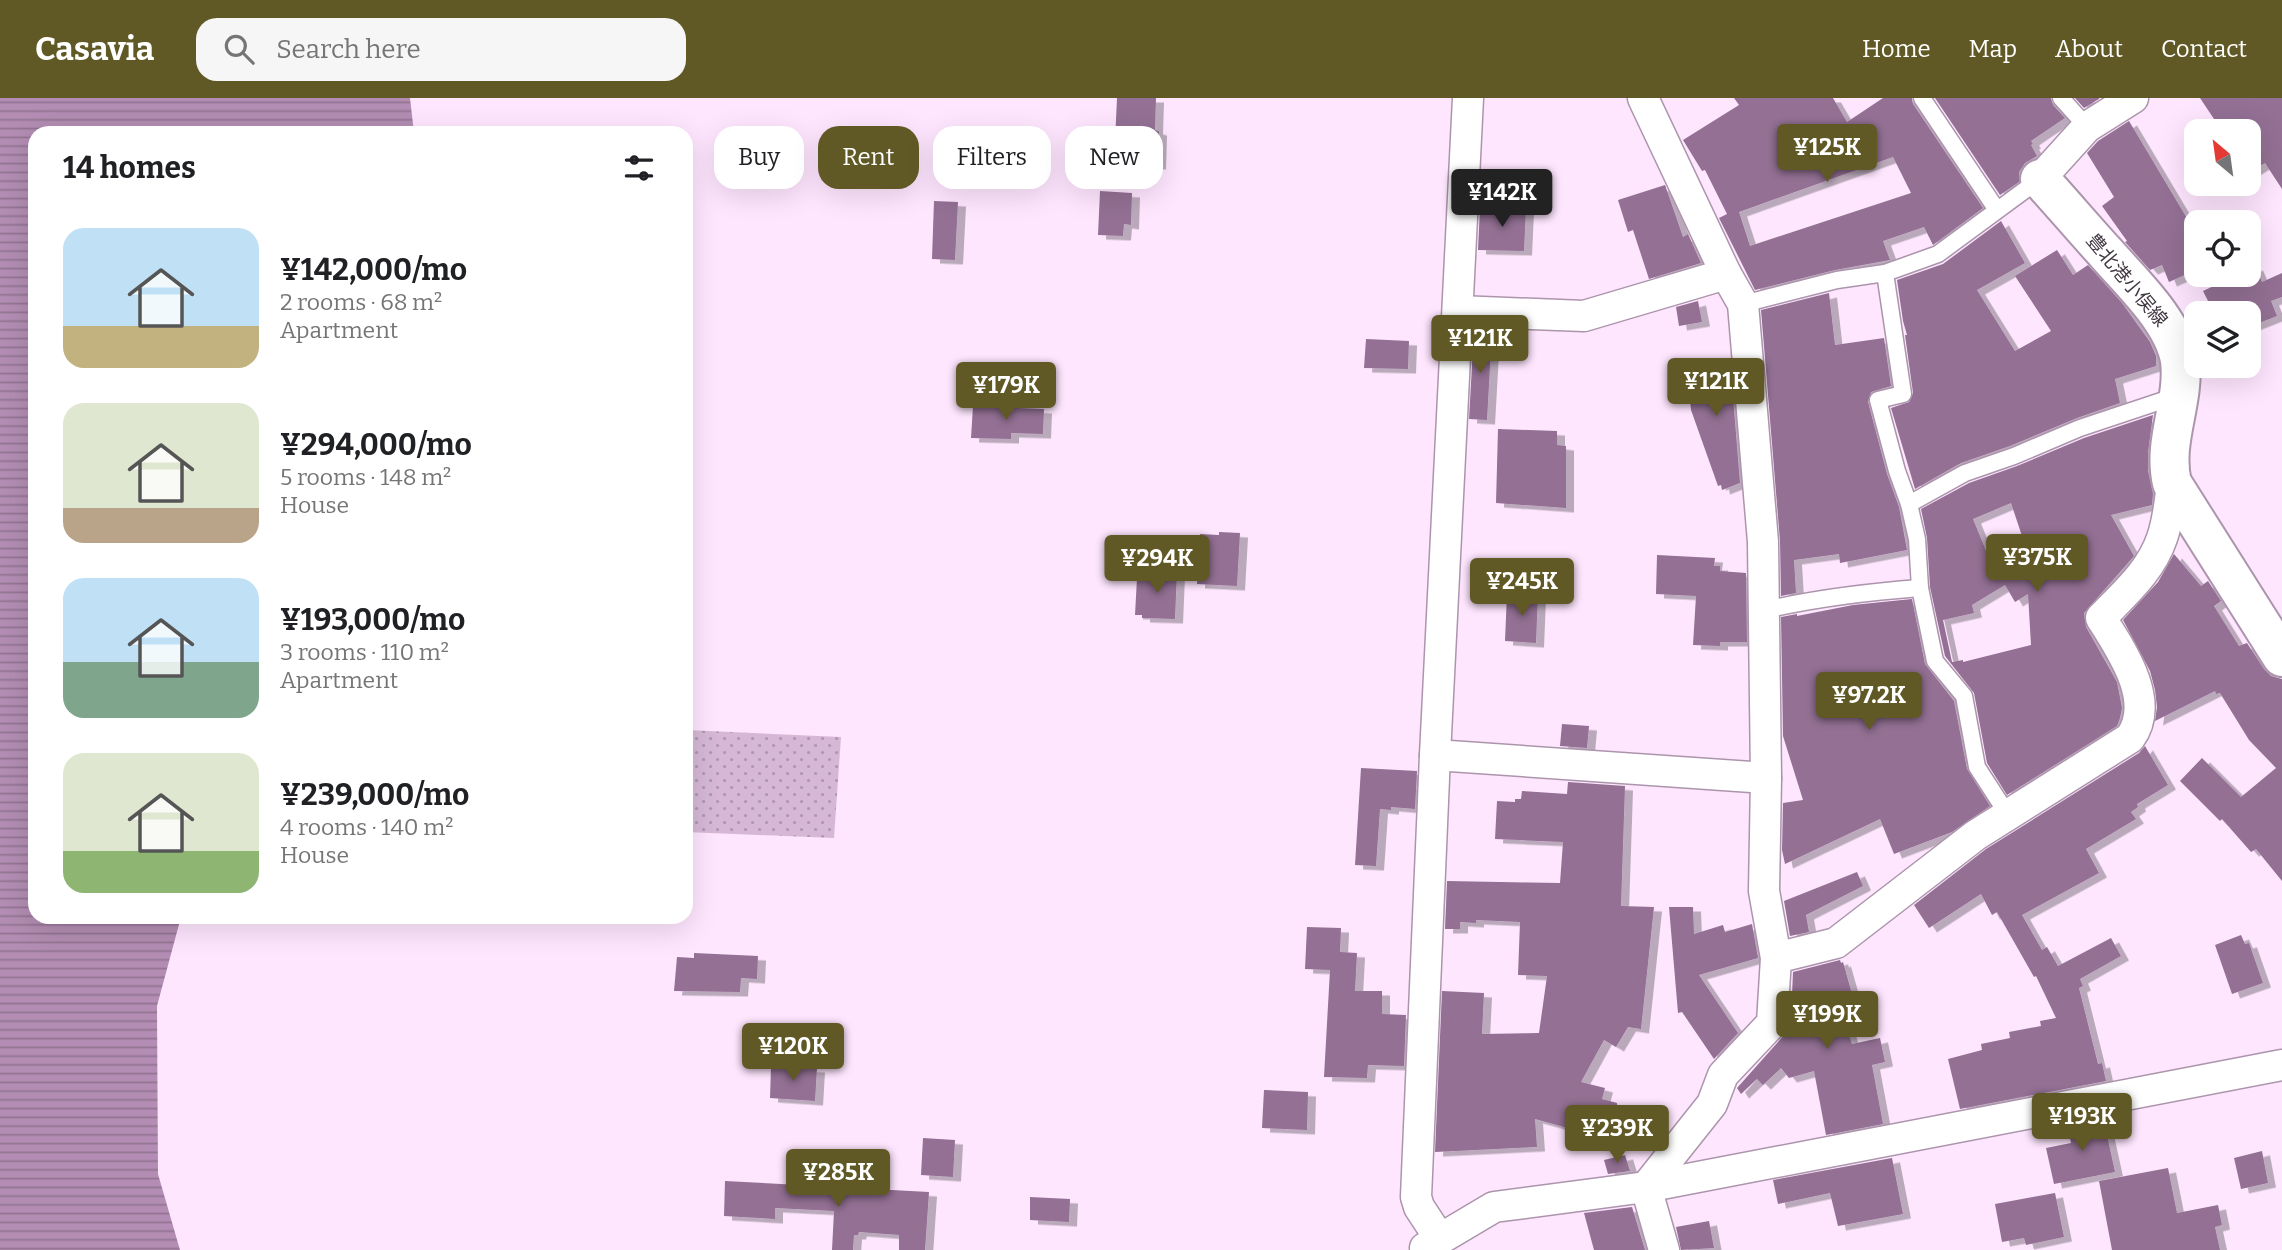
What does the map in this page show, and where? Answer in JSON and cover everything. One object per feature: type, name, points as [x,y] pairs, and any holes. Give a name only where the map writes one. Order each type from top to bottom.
[{"type":"main road","name":"豊北港小俣線","points":[[2040,179],[2145,297],[2169,330],[2180,360],[2179,395],[2168,458],[2172,483],[2282,657]]},
{"type":"street","points":[[1468,98],[1416,1197],[1431,1245],[1494,1207],[1646,1187],[2282,1065]]},
{"type":"street","points":[[1643,98],[1726,274],[1743,304],[1763,541],[1766,778],[1764,891],[1776,958],[1772,1023],[1723,1075],[1712,1104],[1646,1187]]},
{"type":"street","points":[[2040,179],[2087,127],[2133,98]]},
{"type":"street","points":[[1458,311],[1584,316],[1726,274]]},
{"type":"street","points":[[1776,958],[1836,943],[1937,865],[2008,815],[2130,738],[2137,728],[2138,693],[2124,654],[2101,618],[2145,571],[2156,552],[2168,513],[2172,483]]},
{"type":"street","points":[[1435,755],[1766,778]]},
{"type":"street","points":[[1646,1187],[1664,1250]]},
{"type":"lane","points":[[1922,98],[1997,211]]},
{"type":"lane","points":[[2061,98],[2087,127]]},
{"type":"lane","points":[[1743,304],[1837,280],[1885,273],[1938,254],[2040,179]]},
{"type":"lane","points":[[1885,273],[1903,394],[1878,400],[1917,539],[1920,588],[1935,661],[1964,696],[1977,767],[2008,815]]},
{"type":"lane","points":[[1909,504],[1965,473],[2080,428],[2179,395]]},
{"type":"lane","points":[[1765,610],[1817,598],[1920,588]]},
{"type":"shaded area","points":[[0,98],[410,98],[413,126],[28,126],[28,924],[179,924],[157,1006],[158,1174],[180,1250],[0,1250]]},
{"type":"shaded area","points":[[693,730],[841,737],[834,838],[693,832]]},
{"type":"building","points":[[1117,98],[1156,98],[1155,126],[1116,126]]},
{"type":"building","points":[[1734,98],[1833,98],[1847,122],[1883,98],[1912,98],[1913,104],[1983,208],[1933,245],[1924,227],[1883,241],[1890,260],[1835,270],[1755,290],[1719,218],[1727,214],[1705,170],[1702,171],[1683,140],[1739,105]],"holes":[[[1893,157],[1911,193],[1750,246],[1739,212]]]},
{"type":"building","points":[[1935,98],[2051,98],[2053,105],[2065,118],[2031,141],[2037,156],[2025,163],[2019,172],[2019,182],[2000,195]]},
{"type":"building","points":[[2075,98],[2099,98],[2099,99],[2084,108]]},
{"type":"building","points":[[2200,98],[2282,98],[2282,189],[2265,163],[2261,166],[2261,119],[2214,119]]},
{"type":"building","points":[[2129,121],[2184,213],[2184,275],[2169,282],[2162,265],[2150,270],[2125,242],[2127,241],[2102,206],[2114,197],[2087,153],[2098,141]]},
{"type":"building","points":[[1665,185],[1683,237],[1688,234],[1701,263],[1649,279],[1633,230],[1628,232],[1618,200]]},
{"type":"building","points":[[1100,191],[1132,193],[1131,225],[1124,224],[1123,236],[1098,235]]},
{"type":"building","points":[[934,201],[958,202],[955,260],[932,259]]},
{"type":"building","points":[[1480,207],[1526,208],[1524,251],[1478,250]]},
{"type":"building","points":[[2001,221],[2025,263],[1977,290],[2015,351],[2051,331],[2015,276],[2057,250],[2073,275],[2088,265],[2122,303],[2150,342],[2156,356],[2156,366],[2115,379],[2120,403],[1961,463],[1915,489],[1891,408],[1909,402],[1913,393],[1907,335],[1897,280],[1943,264]]},
{"type":"building","points":[[2282,273],[2282,297],[2271,301],[2277,316],[2261,322],[2261,301],[2208,301],[2203,291],[2212,287],[2261,287],[2261,280],[2262,282]]},
{"type":"building","points":[[1829,293],[1835,345],[1884,338],[1891,386],[1871,392],[1868,402],[1887,474],[1899,507],[1907,550],[1840,563],[1839,554],[1794,560],[1796,593],[1781,596],[1780,541],[1761,310]]},
{"type":"building","points":[[1698,301],[1702,322],[1679,326],[1676,307]]},
{"type":"building","points":[[1474,330],[1492,331],[1487,420],[1469,419]]},
{"type":"building","points":[[1366,339],[1409,341],[1408,369],[1364,368]]},
{"type":"building","points":[[1730,360],[1740,483],[1722,490],[1721,485],[1718,486],[1691,410],[1687,364]]},
{"type":"building","points":[[973,406],[1044,409],[1043,434],[1011,433],[1011,439],[971,438]]},
{"type":"building","points":[[2153,415],[2148,452],[2152,505],[2111,515],[2134,556],[2084,613],[2086,627],[2117,682],[2122,708],[2120,718],[2117,726],[2007,795],[1987,763],[1974,693],[1945,656],[1930,587],[1927,538],[1921,509],[1969,483],[2084,438]],"holes":[[[2011,503],[2023,539],[1989,558],[1973,519]],[[2005,585],[2015,602],[2028,594],[2031,645],[1963,662],[1952,662],[1943,620],[1974,613],[1972,605]]]},
{"type":"building","points":[[1498,429],[1557,431],[1557,445],[1566,446],[1566,508],[1496,503]]},
{"type":"building","points":[[1219,532],[1240,533],[1237,586],[1197,584],[1200,534],[1219,535]]},
{"type":"building","points":[[2174,554],[2201,586],[2208,581],[2221,601],[2214,606],[2239,646],[2247,643],[2264,669],[2271,676],[2282,679],[2282,881],[2256,849],[2251,852],[2222,819],[2220,821],[2180,781],[2202,758],[2241,797],[2276,768],[2249,740],[2220,693],[2216,694],[2215,691],[2155,721],[2157,707],[2150,671],[2123,620],[2158,582]]},
{"type":"building","points":[[1657,555],[1715,558],[1714,566],[1720,566],[1720,571],[1746,573],[1747,642],[1720,642],[1720,646],[1693,645],[1696,596],[1656,594]]},
{"type":"building","points":[[1143,570],[1177,572],[1175,619],[1142,618],[1142,615],[1135,615],[1137,578],[1143,579]]},
{"type":"building","points":[[1507,593],[1538,594],[1536,643],[1505,641]]},
{"type":"building","points":[[1912,599],[1925,664],[1954,701],[1967,769],[1990,806],[1952,832],[1894,854],[1880,819],[1785,864],[1782,850],[1783,803],[1803,800],[1783,736],[1781,617]]},
{"type":"building","points":[[1562,724],[1589,726],[1587,748],[1560,746]]},
{"type":"building","points":[[2145,746],[2168,785],[2137,804],[2138,807],[2131,812],[2136,819],[2086,849],[2099,873],[2022,915],[2042,950],[2047,947],[2058,966],[2111,938],[2121,956],[2080,979],[2083,986],[2079,988],[2098,1064],[2102,1063],[2106,1081],[1960,1109],[1948,1059],[1982,1050],[1981,1044],[2010,1038],[2009,1032],[2041,1026],[2040,1021],[2056,1018],[2036,976],[2034,977],[1997,912],[1992,915],[1981,894],[1929,928],[1914,905],[1986,849],[2139,753]]},
{"type":"building","points":[[1361,768],[1417,771],[1415,809],[1380,809],[1376,866],[1355,865]]},
{"type":"building","points":[[1568,782],[1625,786],[1621,906],[1654,907],[1641,1029],[1628,1027],[1616,1047],[1604,1040],[1581,1082],[1605,1088],[1602,1099],[1617,1103],[1622,1143],[1535,1119],[1537,1147],[1435,1152],[1442,991],[1484,993],[1482,1034],[1539,1033],[1547,976],[1518,975],[1520,922],[1476,920],[1476,923],[1460,922],[1460,929],[1445,929],[1447,881],[1560,883],[1563,842],[1495,839],[1497,801],[1515,802],[1515,799],[1521,799],[1522,791],[1567,794]]},
{"type":"building","points":[[1857,872],[1863,886],[1806,915],[1809,932],[1790,936],[1784,901]]},
{"type":"building","points":[[1669,907],[1693,907],[1694,934],[1723,925],[1725,932],[1752,924],[1758,958],[1699,975],[1738,1033],[1714,1059],[1682,1012],[1678,1013]]},
{"type":"building","points":[[1307,927],[1341,928],[1340,952],[1357,953],[1355,991],[1382,991],[1382,1014],[1406,1015],[1404,1066],[1368,1065],[1367,1078],[1324,1077],[1330,970],[1305,969]]},
{"type":"building","points":[[2241,935],[2245,944],[2249,943],[2263,983],[2232,994],[2215,945]]},
{"type":"building","points":[[694,953],[758,956],[757,979],[741,978],[740,992],[674,991],[677,957],[694,958]]},
{"type":"building","points":[[1840,960],[1843,962],[1854,1001],[1840,1005],[1852,1044],[1880,1038],[1885,1062],[1872,1065],[1883,1124],[1826,1135],[1814,1071],[1789,1078],[1781,1068],[1763,1085],[1757,1079],[1741,1094],[1737,1088],[1785,1034],[1791,1019],[1793,972]]},
{"type":"building","points":[[771,1066],[817,1068],[815,1101],[770,1098]]},
{"type":"building","points":[[1264,1090],[1308,1092],[1307,1130],[1262,1128]]},
{"type":"building","points":[[2103,1117],[2115,1172],[2054,1184],[2046,1148],[2071,1143],[2067,1124]]},
{"type":"building","points":[[923,1138],[955,1140],[953,1177],[921,1175]]},
{"type":"building","points":[[2262,1151],[2268,1183],[2241,1189],[2234,1158]]},
{"type":"building","points":[[1625,1155],[1630,1171],[1608,1174],[1604,1160]]},
{"type":"building","points":[[1892,1158],[1903,1214],[1838,1226],[1830,1193],[1778,1204],[1773,1180]]},
{"type":"building","points":[[2168,1168],[2177,1213],[2218,1205],[2222,1225],[2215,1227],[2220,1250],[2112,1250],[2099,1181]]},
{"type":"building","points":[[725,1181],[929,1192],[925,1250],[899,1250],[899,1235],[859,1232],[854,1235],[853,1250],[832,1250],[834,1211],[775,1208],[775,1219],[724,1216]]},
{"type":"building","points":[[2055,1193],[2064,1237],[2026,1245],[2024,1238],[2002,1242],[1995,1204]]},
{"type":"building","points":[[1030,1197],[1070,1199],[1069,1222],[1030,1220]]},
{"type":"building","points":[[1632,1207],[1645,1250],[1594,1250],[1584,1213]]},
{"type":"building","points":[[1709,1221],[1714,1248],[1681,1250],[1676,1227]]}]
